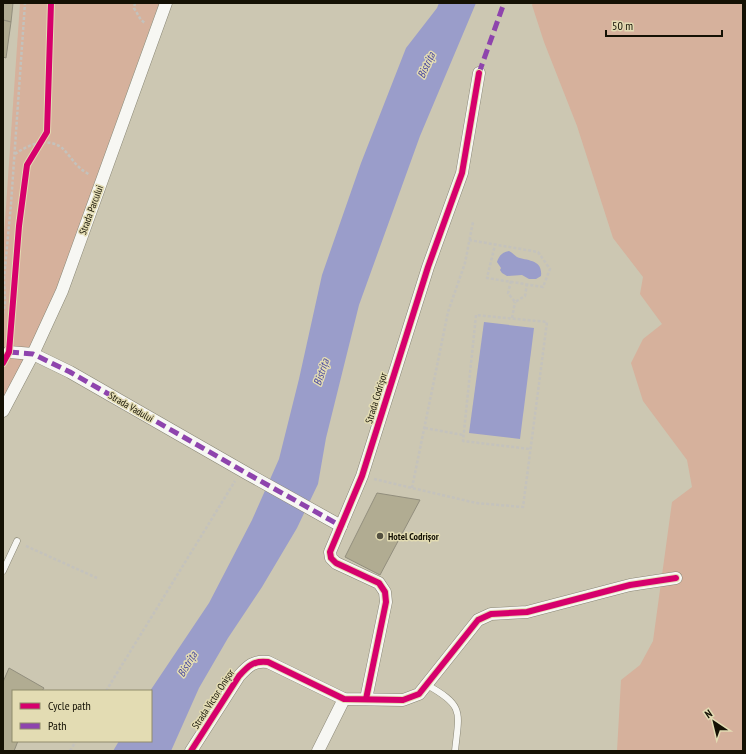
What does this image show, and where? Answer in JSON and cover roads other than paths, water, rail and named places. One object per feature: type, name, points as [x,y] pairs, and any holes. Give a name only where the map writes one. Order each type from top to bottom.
[{"type":"street","name":"Strada Parcului","points":[[3,411],[33,354],[62,291],[166,3]]},
{"type":"street","name":"Strada Codrișor","points":[[366,699],[386,602],[385,592],[379,583],[336,563],[330,552],[362,476],[428,267],[462,173],[479,73]]},
{"type":"street","name":"Strada Vadului","points":[[9,352],[33,354],[70,372],[341,526]]},
{"type":"street","points":[[318,751],[344,699],[403,700],[419,694],[478,620],[491,614],[527,612],[630,584],[676,578]]},
{"type":"street","name":"Strada Victor Onișor","points":[[191,751],[239,676],[253,663],[260,661],[268,662],[344,699]]},
{"type":"lane","points":[[3,571],[16,541]]},
{"type":"lane","points":[[427,684],[451,699],[455,706],[458,720],[455,751]]},
{"type":"water","name":"Bistrița","points":[[439,3],[476,3],[420,136],[359,305],[326,438],[318,484],[297,528],[262,587],[228,638],[199,688],[171,751],[113,751],[118,742],[152,742],[152,690],[151,690],[209,603],[252,520],[279,459],[299,379],[322,275],[361,163],[406,48],[437,8]]},
{"type":"water","points":[[509,251],[517,257],[530,260],[540,266],[541,276],[536,279],[529,279],[522,275],[507,276],[502,273],[497,262],[504,252]]},
{"type":"water","points":[[484,322],[534,328],[520,439],[469,433]]},
{"type":"place","name":"Hotel Codrișor","points":[[380,536]]}]
